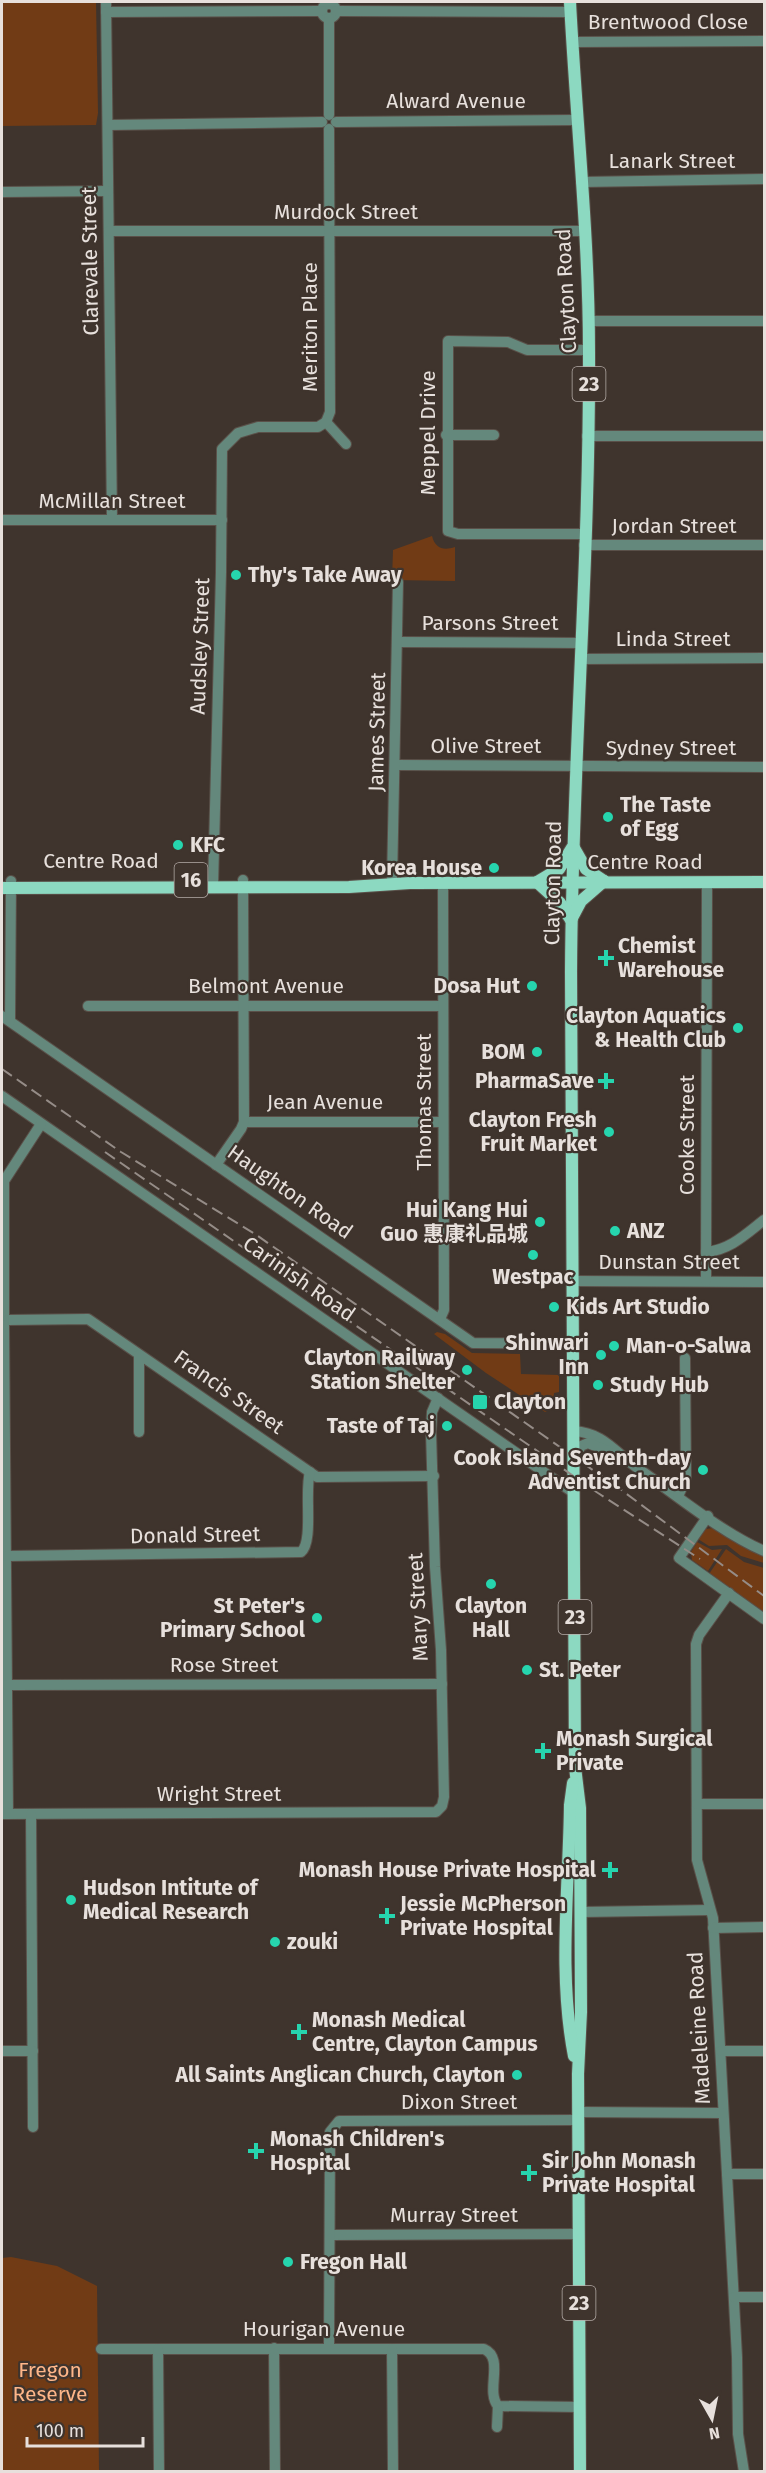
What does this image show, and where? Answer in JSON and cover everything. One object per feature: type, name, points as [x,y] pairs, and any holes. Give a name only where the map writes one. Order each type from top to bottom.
[{"type":"main road","name":"Clayton Road","points":[[570,7],[589,350],[582,643],[571,920],[575,1767],[580,1808],[581,1911],[581,2019],[578,2074],[580,2472]]},
{"type":"main road","points":[[573,847],[586,869],[604,882],[581,901],[571,920],[560,903],[537,882],[559,869],[573,847]]},
{"type":"main road","name":"Centre Road","points":[[6,885],[243,884],[349,887],[386,883],[765,882]]},
{"type":"main road","name":"Clayton Road","points":[[575,1767],[570,1805],[566,1958],[570,2026],[578,2074]]},
{"type":"street","points":[[106,7],[329,9],[570,7]]},
{"type":"street","name":"Clarevale Street","points":[[106,7],[112,520]]},
{"type":"street","name":"Meriton Place","points":[[258,427],[318,427],[326,422],[330,412],[329,9]]},
{"type":"street","name":"Brentwood Close","points":[[573,42],[765,41]]},
{"type":"street","name":"Alward Avenue","points":[[108,125],[577,120]]},
{"type":"street","name":"Lanark Street","points":[[580,182],[765,179]]},
{"type":"street","points":[[2,192],[108,191]]},
{"type":"street","name":"Murdock Street","points":[[109,231],[583,231]]},
{"type":"street","points":[[588,321],[765,321]]},
{"type":"street","name":"Meppel Drive","points":[[585,540],[458,534],[448,531],[446,435],[448,341],[508,342],[527,350],[589,350]]},
{"type":"street","name":"Meriton Place","points":[[326,422],[346,444]]},
{"type":"street","name":"Audsley Street","points":[[212,884],[222,449],[238,433],[258,427]]},
{"type":"street","points":[[446,435],[494,435]]},
{"type":"street","points":[[587,436],[765,436]]},
{"type":"street","name":"McMillan Street","points":[[2,520],[222,520]]},
{"type":"street","name":"Jordan Street","points":[[585,540],[765,545]]},
{"type":"street","name":"James Street","points":[[386,883],[395,765],[398,582]]},
{"type":"street","name":"Parsons Street","points":[[398,642],[582,643]]},
{"type":"street","name":"Linda Street","points":[[581,659],[765,658]]},
{"type":"street","name":"Olive Street","points":[[395,765],[577,767]]},
{"type":"street","name":"Sydney Street","points":[[577,767],[765,767]]},
{"type":"street","name":"Cooke Street","points":[[706,1281],[707,882]]},
{"type":"street","points":[[216,1165],[244,1122],[243,884]]},
{"type":"street","name":"Thomas Street","points":[[440,1319],[444,1310],[443,884]]},
{"type":"street","points":[[6,885],[6,1018]]},
{"type":"street","name":"Belmont Avenue","points":[[88,1006],[443,1006]]},
{"type":"street","name":"Haughton Road","points":[[6,1018],[467,1339],[482,1345],[573,1344]]},
{"type":"street","name":"Carinish Road","points":[[2,1096],[574,1493]]},
{"type":"street","name":"Jean Avenue","points":[[244,1122],[442,1122]]},
{"type":"street","points":[[5,1814],[7,1685],[4,1181],[41,1124]]},
{"type":"street","points":[[706,1252],[720,1251],[729,1247],[765,1220]]},
{"type":"street","name":"Dunstan Street","points":[[573,1281],[765,1282]]},
{"type":"street","name":"Francis Street","points":[[4,1320],[88,1319],[317,1477],[434,1476]]},
{"type":"street","points":[[139,1354],[139,1432]]},
{"type":"street","points":[[678,1496],[686,1479],[685,1358]]},
{"type":"street","name":"Mary Street","points":[[436,1812],[442,1806],[444,1797],[442,1684],[435,1568],[432,1412],[438,1398]]},
{"type":"street","points":[[574,1431],[594,1434],[617,1453],[742,1540],[765,1551]]},
{"type":"street","points":[[573,1458],[580,1446],[588,1443],[617,1453]]},
{"type":"street","name":"Donald Street","points":[[6,1556],[301,1552],[308,1543],[307,1482],[309,1472]]},
{"type":"street","points":[[708,1516],[679,1558],[765,1619]]},
{"type":"street","name":"Madeleine Road","points":[[729,1593],[699,1635],[696,1644],[698,1866],[713,1928],[734,2297],[738,2434],[744,2472]]},
{"type":"street","name":"Rose Street","points":[[7,1685],[442,1684]]},
{"type":"street","points":[[697,1804],[765,1804]]},
{"type":"street","name":"Wright Street","points":[[5,1814],[436,1812]]},
{"type":"street","points":[[31,1814],[33,2127]]},
{"type":"street","points":[[581,1911],[710,1910]]},
{"type":"street","points":[[713,1928],[765,1927]]},
{"type":"street","points":[[2,2051],[33,2051]]},
{"type":"street","points":[[721,2051],[765,2051]]},
{"type":"street","name":"Dixon Street","points":[[330,2235],[330,2132],[339,2121],[723,2113]]},
{"type":"street","points":[[727,2174],[765,2174]]},
{"type":"street","name":"Murray Street","points":[[330,2235],[579,2234]]},
{"type":"street","points":[[329,2348],[330,2235]]},
{"type":"street","points":[[734,2297],[765,2297]]},
{"type":"street","points":[[274,2348],[275,2472]]},
{"type":"street","name":"Hourigan Avenue","points":[[101,2349],[487,2350],[493,2358],[494,2398],[498,2406],[497,2427]]},
{"type":"street","points":[[158,2349],[159,2472]]},
{"type":"street","points":[[392,2349],[393,2472]]},
{"type":"street","points":[[498,2406],[580,2407]]},
{"type":"green space","points":[[2,2],[96,2],[98,113],[96,125],[2,126]]},
{"type":"green space","points":[[432,536],[440,547],[447,549],[455,547],[455,581],[392,580],[393,550]]},
{"type":"green space","points":[[437,1332],[445,1334],[472,1353],[520,1354],[521,1374],[559,1375],[559,1392],[554,1393],[553,1408],[545,1412],[486,1373],[434,1334]]},
{"type":"green space","points":[[713,1528],[764,1555],[764,1563],[741,1556],[727,1545],[709,1546],[698,1539],[706,1529]]},
{"type":"green space","points":[[697,1542],[712,1550],[722,1549],[708,1571],[692,1560],[691,1552]]},
{"type":"green space","points":[[726,1549],[744,1562],[764,1568],[764,1613],[709,1574]]},
{"type":"green space","name":"Fregon Reserve","points":[[11,2257],[57,2266],[97,2286],[99,2471],[2,2472],[2,2258]]},
{"type":"railway","points":[[2,1069],[121,1152],[255,1234],[620,1489],[764,1596]]},
{"type":"railway","points":[[105,1152],[598,1493],[700,1559]]},
{"type":"place","name":"Thy's Take Away","points":[[236,575]]},
{"type":"place","name":"The Taste of Egg","points":[[608,817]]},
{"type":"place","name":"KFC","points":[[178,845]]},
{"type":"place","name":"Korea House","points":[[494,868]]},
{"type":"place","name":"Chemist Warehouse","points":[[606,958]]},
{"type":"place","name":"Dosa Hut","points":[[532,986]]},
{"type":"place","name":"Clayton Aquatics & Health Club","points":[[738,1028]]},
{"type":"place","name":"BOM","points":[[537,1052]]},
{"type":"place","name":"PharmaSave","points":[[606,1081]]},
{"type":"place","name":"Clayton Fresh Fruit Market","points":[[609,1132]]},
{"type":"place","name":"Hui Kang Hui Guo 惠康礼品城","points":[[540,1222]]},
{"type":"place","name":"ANZ","points":[[615,1231]]},
{"type":"place","name":"Westpac","points":[[533,1255]]},
{"type":"place","name":"Kids Art Studio","points":[[554,1307]]},
{"type":"place","name":"Man-o-Salwa","points":[[614,1346]]},
{"type":"place","name":"Shinwari Inn","points":[[601,1355]]},
{"type":"place","name":"Clayton Railway Station Shelter","points":[[467,1370]]},
{"type":"place","name":"Study Hub","points":[[598,1385]]},
{"type":"place","name":"Clayton","points":[[480,1402]]},
{"type":"place","name":"Taste of Taj","points":[[447,1426]]},
{"type":"place","name":"Cook Island Seventh-day Adventist Church","points":[[703,1470]]},
{"type":"place","name":"Clayton Hall","points":[[491,1584]]},
{"type":"place","name":"St Peter's Primary School","points":[[317,1618]]},
{"type":"place","name":"St. Peter","points":[[527,1670]]},
{"type":"place","name":"Monash Surgical Private","points":[[543,1751]]},
{"type":"place","name":"Monash House Private Hospital","points":[[610,1870]]},
{"type":"place","name":"Hudson Intitute of Medical Research","points":[[71,1900]]},
{"type":"place","name":"Jessie McPherson Private Hospital","points":[[387,1916]]},
{"type":"place","name":"zouki","points":[[275,1942]]},
{"type":"place","name":"Monash Medical Centre, Clayton Campus","points":[[299,2032]]},
{"type":"place","name":"All Saints Anglican Church, Clayton","points":[[517,2075]]},
{"type":"place","name":"Monash Children's Hospital","points":[[256,2151]]},
{"type":"place","name":"Sir John Monash Private Hospital","points":[[529,2173]]},
{"type":"place","name":"Fregon Hall","points":[[288,2262]]}]
